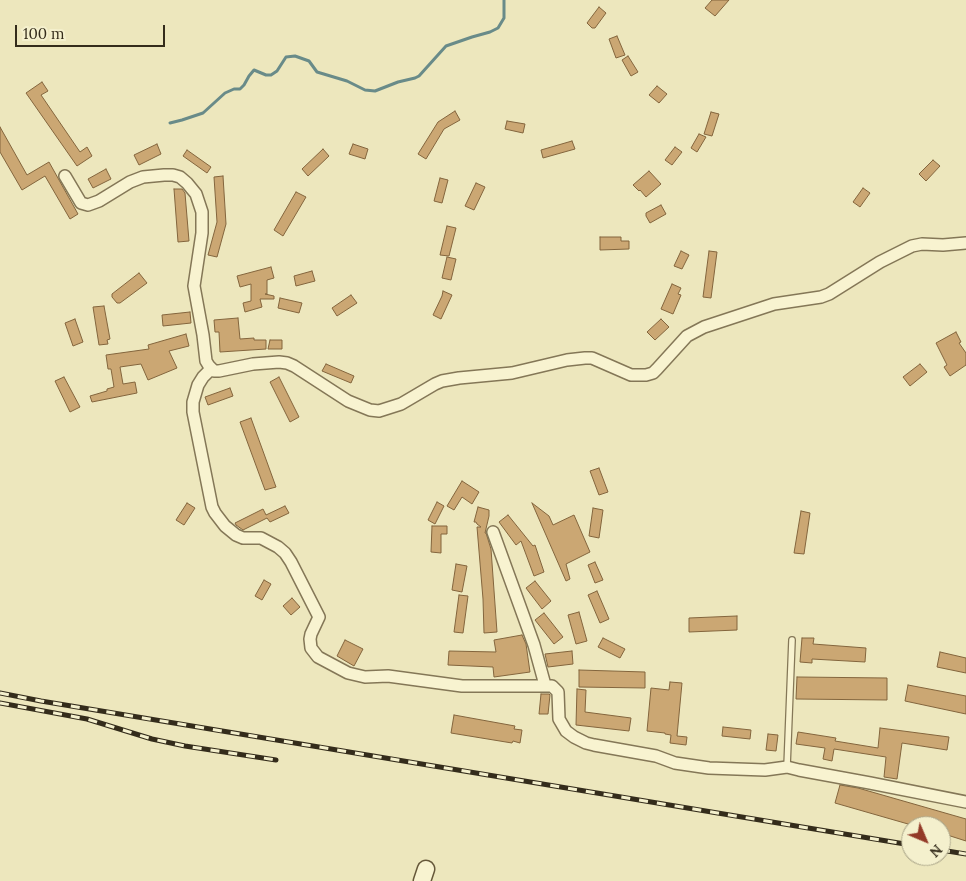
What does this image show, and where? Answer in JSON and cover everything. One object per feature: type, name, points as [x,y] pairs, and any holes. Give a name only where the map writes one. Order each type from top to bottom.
[{"type":"street","points":[[65,176],[81,203],[88,205],[98,202],[130,182],[143,177],[173,175],[180,178],[191,188],[200,203],[202,212],[202,234],[194,286],[208,366],[219,371],[253,364],[287,363],[348,401],[362,408],[379,411],[401,404],[442,381],[512,373],[567,360],[592,358],[631,375],[646,375],[657,369],[687,336],[704,327],[774,304],[821,297],[880,262],[912,246],[966,243]]},
{"type":"street","points":[[211,369],[198,385],[193,402],[193,412],[212,507],[225,526],[236,535],[243,538],[261,538],[285,553],[319,616],[310,639],[311,648],[318,657],[348,673],[365,677],[388,676],[462,686],[552,686],[558,692],[559,719],[566,731],[586,743],[608,748],[709,768],[765,770],[787,767],[966,802]]},
{"type":"street","points":[[494,532],[534,645],[545,685]]},
{"type":"lane","points":[[787,767],[792,640]]},
{"type":"building","points":[[712,0],[729,0],[715,16],[705,8]]},
{"type":"building","points":[[599,7],[606,13],[595,28],[592,28],[587,23]]},
{"type":"building","points":[[617,36],[625,55],[616,58],[609,39]]},
{"type":"building","points":[[628,56],[638,72],[631,76],[622,60]]},
{"type":"building","points":[[42,82],[48,91],[41,95],[80,152],[87,147],[92,156],[77,166],[26,93]]},
{"type":"building","points":[[657,86],[667,94],[659,103],[649,95]]},
{"type":"building","points":[[455,111],[460,120],[444,129],[426,159],[418,154],[438,122]]},
{"type":"building","points":[[711,112],[719,114],[712,136],[704,134]]},
{"type":"building","points":[[507,121],[525,124],[523,133],[505,129]]},
{"type":"building","points":[[0,127],[27,175],[49,162],[78,214],[70,219],[45,176],[22,190],[0,152]]},
{"type":"building","points":[[699,134],[706,137],[697,152],[691,148]]},
{"type":"building","points":[[572,141],[575,149],[543,158],[541,150]]},
{"type":"building","points":[[157,144],[161,154],[139,165],[134,155]]},
{"type":"building","points":[[353,144],[368,149],[365,159],[349,154]]},
{"type":"building","points":[[675,147],[682,152],[672,165],[665,160]]},
{"type":"building","points":[[323,149],[329,156],[308,176],[302,169]]},
{"type":"building","points":[[187,150],[211,167],[207,173],[183,156]]},
{"type":"building","points":[[933,160],[940,166],[926,181],[919,174]]},
{"type":"building","points":[[106,169],[111,179],[93,188],[88,179]]},
{"type":"building","points":[[649,171],[661,184],[646,197],[633,185]]},
{"type":"building","points":[[223,176],[226,224],[217,257],[208,255],[217,222],[214,177]]},
{"type":"building","points":[[440,178],[448,180],[442,203],[434,201]]},
{"type":"building","points":[[476,183],[485,187],[474,210],[465,206]]},
{"type":"building","points":[[863,188],[870,193],[860,207],[853,202]]},
{"type":"building","points":[[174,189],[182,189],[185,193],[189,241],[178,242]]},
{"type":"building","points":[[296,192],[306,197],[283,236],[274,230]]},
{"type":"building","points":[[661,205],[666,214],[650,223],[646,213]]},
{"type":"building","points":[[447,226],[456,228],[449,256],[440,255]]},
{"type":"building","points":[[600,237],[621,237],[621,241],[629,241],[629,249],[600,250]]},
{"type":"building","points":[[681,251],[689,255],[682,269],[674,266]]},
{"type":"building","points":[[709,251],[717,252],[711,298],[703,297]]},
{"type":"building","points":[[447,257],[456,259],[451,280],[442,278]]},
{"type":"building","points":[[271,267],[274,278],[267,280],[267,294],[265,294],[274,296],[274,299],[260,299],[262,307],[245,312],[243,303],[251,301],[251,284],[240,287],[237,276]]},
{"type":"building","points":[[312,271],[315,281],[296,286],[294,276]]},
{"type":"building","points":[[139,273],[147,283],[120,303],[117,303],[112,294]]},
{"type":"building","points":[[672,284],[681,288],[678,294],[681,295],[673,314],[661,309]]},
{"type":"building","points":[[443,291],[452,295],[441,319],[433,315]]},
{"type":"building","points":[[351,295],[357,303],[337,316],[332,308]]},
{"type":"building","points":[[280,298],[302,303],[299,313],[278,308]]},
{"type":"building","points":[[104,306],[110,339],[107,340],[108,344],[99,345],[93,307]]},
{"type":"building","points":[[190,312],[191,323],[163,326],[162,315]]},
{"type":"building","points":[[238,318],[240,339],[254,338],[254,340],[266,340],[266,349],[220,352],[219,332],[215,332],[214,320]]},
{"type":"building","points":[[75,319],[83,342],[73,346],[65,323]]},
{"type":"building","points":[[661,319],[669,327],[655,340],[647,332]]},
{"type":"building","points":[[956,332],[961,342],[959,343],[966,353],[966,365],[950,376],[944,367],[947,365],[936,343]]},
{"type":"building","points":[[186,334],[189,346],[169,351],[177,368],[148,380],[141,364],[120,367],[123,384],[135,382],[137,393],[92,402],[90,396],[114,387],[106,355],[149,349],[148,345]]},
{"type":"building","points":[[270,340],[282,340],[282,349],[268,349]]},
{"type":"building","points":[[326,364],[354,376],[351,383],[322,371]]},
{"type":"building","points":[[920,364],[927,372],[910,386],[903,377]]},
{"type":"building","points":[[64,377],[80,407],[70,412],[55,381]]},
{"type":"building","points":[[279,377],[299,417],[290,422],[270,382]]},
{"type":"building","points":[[230,388],[233,396],[208,405],[205,397]]},
{"type":"building","points":[[251,418],[276,487],[265,490],[240,422]]},
{"type":"building","points":[[599,468],[608,492],[599,495],[590,471]]},
{"type":"building","points":[[462,481],[479,492],[472,504],[462,497],[454,510],[447,506]]},
{"type":"building","points":[[437,502],[444,506],[435,524],[428,520]]},
{"type":"building","points":[[187,503],[195,508],[184,525],[176,520]]},
{"type":"building","points":[[532,503],[549,516],[553,525],[574,515],[590,552],[566,564],[570,579],[566,581]]},
{"type":"building","points":[[285,506],[289,513],[270,522],[267,518],[243,530],[235,523],[263,509],[266,515]]},
{"type":"building","points":[[478,507],[489,510],[485,533],[491,549],[497,632],[484,633],[477,527],[481,527],[474,522]]},
{"type":"building","points":[[593,508],[603,510],[599,538],[589,536]]},
{"type":"building","points":[[801,511],[810,513],[804,554],[794,553]]},
{"type":"building","points":[[508,515],[533,546],[535,545],[544,572],[534,576],[521,541],[516,545],[499,522]]},
{"type":"building","points":[[432,526],[447,526],[447,534],[441,534],[441,553],[431,552]]},
{"type":"building","points":[[595,562],[603,580],[595,583],[588,565]]},
{"type":"building","points":[[456,564],[467,566],[462,592],[452,590]]},
{"type":"building","points":[[264,580],[271,584],[262,600],[255,596]]},
{"type":"building","points":[[535,581],[551,601],[542,609],[526,588]]},
{"type":"building","points":[[597,591],[609,619],[600,623],[588,595]]},
{"type":"building","points":[[459,595],[468,596],[463,633],[454,632]]},
{"type":"building","points":[[292,598],[300,607],[291,615],[283,606]]},
{"type":"building","points":[[579,612],[587,641],[576,644],[568,615]]},
{"type":"building","points":[[544,613],[563,637],[554,644],[535,620]]},
{"type":"building","points":[[737,616],[737,630],[689,632],[689,618]]},
{"type":"building","points":[[522,635],[526,644],[530,672],[494,677],[493,667],[448,665],[449,651],[496,652],[494,640]]},
{"type":"building","points":[[603,638],[625,649],[620,658],[598,647]]},
{"type":"building","points":[[802,638],[814,638],[813,644],[866,648],[865,662],[812,659],[812,663],[800,662]]},
{"type":"building","points":[[345,640],[363,649],[354,666],[337,656]]},
{"type":"building","points":[[572,651],[573,664],[548,667],[545,654]]},
{"type":"building","points":[[940,652],[966,658],[966,673],[937,667]]},
{"type":"building","points":[[579,670],[645,672],[645,688],[579,687]]},
{"type":"building","points":[[797,677],[887,678],[887,700],[796,699]]},
{"type":"building","points":[[670,682],[682,683],[677,736],[687,737],[686,745],[670,743],[671,735],[647,731],[651,688],[669,690]]},
{"type":"building","points":[[908,685],[966,696],[966,714],[905,701]]},
{"type":"building","points":[[577,689],[586,690],[585,712],[631,718],[629,731],[576,725]]},
{"type":"building","points":[[541,694],[550,695],[548,714],[539,714]]},
{"type":"building","points":[[454,715],[515,726],[514,729],[522,730],[520,743],[451,733]]},
{"type":"building","points":[[723,727],[751,730],[750,739],[722,736]]},
{"type":"building","points":[[880,728],[949,737],[947,750],[902,743],[897,779],[884,777],[886,757],[834,749],[832,761],[823,759],[825,748],[796,744],[798,732],[836,738],[835,741],[878,748]]},
{"type":"building","points":[[768,734],[778,735],[776,751],[766,750]]},
{"type":"building","points":[[840,785],[858,788],[966,819],[966,841],[951,836],[951,816],[901,816],[901,822],[835,803]]},
{"type":"waterway","points":[[170,123],[203,113],[225,93],[234,89],[240,89],[254,70],[271,75],[277,71],[286,57],[295,56],[309,61],[317,72],[347,81],[365,90],[375,91],[415,78],[446,46],[498,28],[504,18],[504,0]]},
{"type":"railway","points":[[0,693],[901,843]]},
{"type":"railway","points":[[0,703],[87,719],[152,739],[185,746],[276,760]]},
{"type":"railway","points":[[951,852],[966,854]]}]
